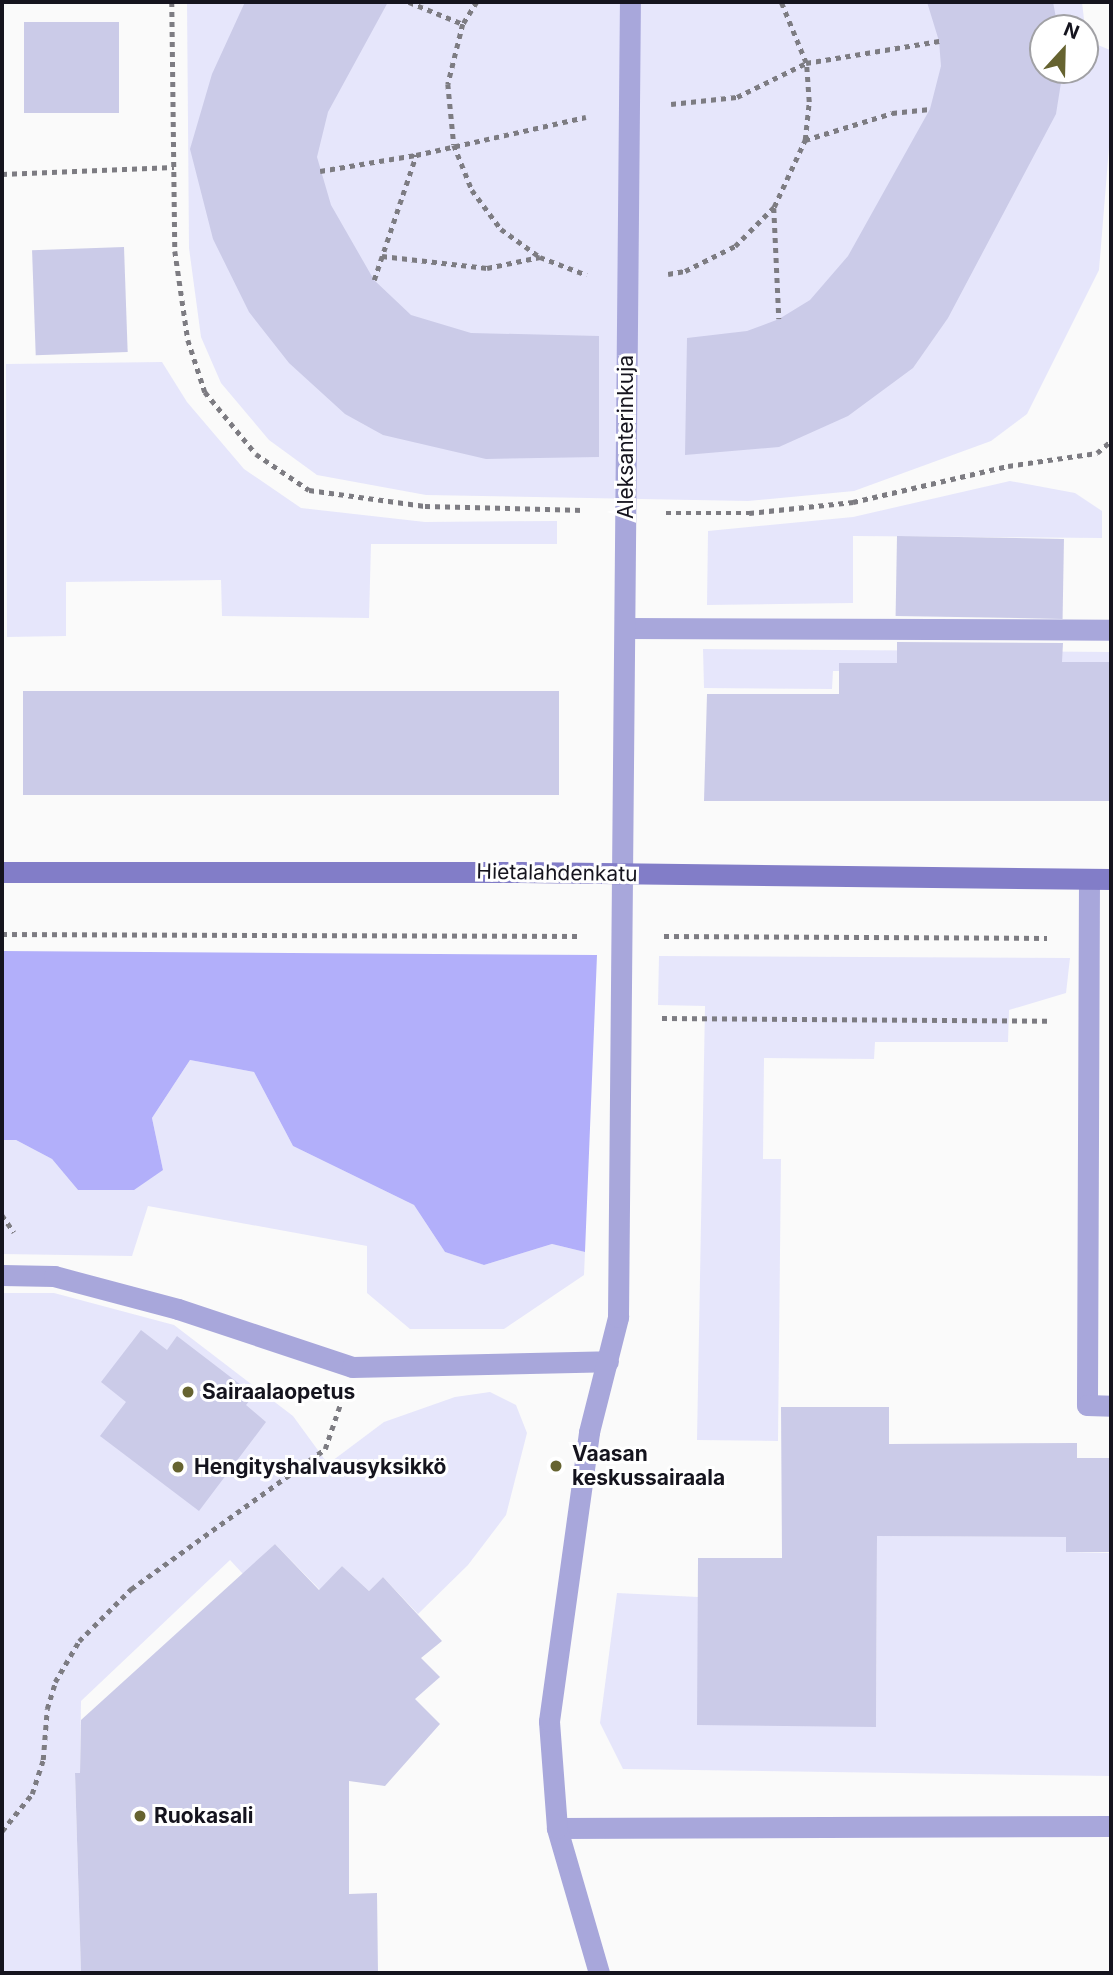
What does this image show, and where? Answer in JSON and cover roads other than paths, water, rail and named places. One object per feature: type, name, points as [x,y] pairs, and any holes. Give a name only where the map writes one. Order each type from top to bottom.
[{"type":"main road","name":"Hietalahdenkatu","points":[[2,872],[623,873],[1111,879]]},
{"type":"lane","name":"Aleksanterinkuja","points":[[599,1973],[557,1828],[549,1721],[589,1432],[618,1317],[630,2]]},
{"type":"lane","points":[[625,628],[1111,630]]},
{"type":"lane","points":[[1089,879],[1087,1405],[1111,1406]]},
{"type":"lane","points":[[2,1275],[54,1276],[178,1308],[352,1367],[608,1361]]},
{"type":"lane","points":[[557,1828],[1111,1826]]},
{"type":"place","name":"Sairaalaopetus","points":[[188,1392]]},
{"type":"place","name":"Vaasan keskussairaala","points":[[556,1466]]},
{"type":"place","name":"Hengityshalvausyksikkö","points":[[178,1467]]},
{"type":"place","name":"Ruokasali","points":[[140,1816]]}]
